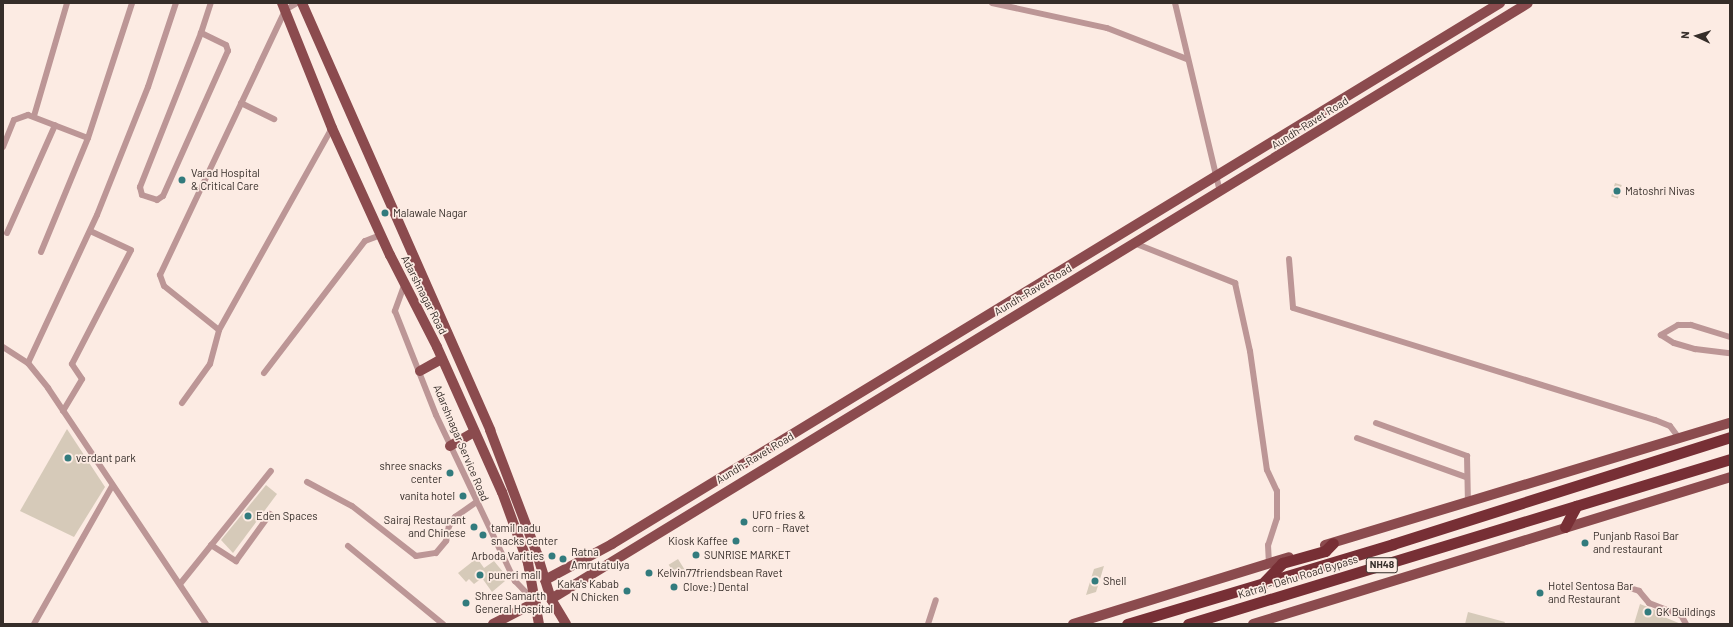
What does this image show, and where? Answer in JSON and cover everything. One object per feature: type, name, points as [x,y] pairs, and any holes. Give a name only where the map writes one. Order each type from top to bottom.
[{"type":"highway","name":"NH48","points":[[1263,583],[1730,436]]},
{"type":"highway","name":"NH48","points":[[1576,506],[1730,459]]},
{"type":"highway","points":[[1565,527],[1576,506]]},
{"type":"highway","name":"Katraj - Dehu Road Bypass","points":[[1188,624],[1576,506]]},
{"type":"highway","points":[[1263,583],[1282,563],[1325,551],[1333,543]]},
{"type":"highway","name":"Katraj - Dehu Road Bypass","points":[[1127,624],[1263,583]]},
{"type":"main road","name":"Adarshnagar Road","points":[[302,3],[490,430],[551,599],[566,624]]},
{"type":"main road","name":"Aundh-Ravet Road","points":[[545,580],[612,544],[1500,3]]},
{"type":"main road","name":"Aundh-Ravet Road","points":[[551,599],[1528,3]]},
{"type":"main road","name":"Adarshnagar Road","points":[[283,6],[332,128],[381,235],[406,283],[442,359],[502,492],[528,563],[539,624]]},
{"type":"main road","points":[[420,371],[442,359]]},
{"type":"main road","points":[[1073,624],[1333,543],[1730,423]]},
{"type":"main road","points":[[450,446],[474,432]]},
{"type":"main road","points":[[1252,624],[1730,477]]},
{"type":"main road","points":[[493,624],[536,602]]},
{"type":"street","points":[[34,116],[67,3]]},
{"type":"street","points":[[41,252],[88,138],[132,3]]},
{"type":"street","points":[[28,363],[90,231],[148,87],[176,3]]},
{"type":"street","points":[[201,33],[226,44],[228,51],[163,196],[157,200],[142,195],[140,187],[201,33],[211,3]]},
{"type":"street","points":[[218,330],[164,286],[160,275],[241,103],[283,6],[297,3]]},
{"type":"street","points":[[992,3],[1107,28],[1187,59]]},
{"type":"street","points":[[1175,3],[1187,59],[1220,192]]},
{"type":"street","points":[[241,103],[274,119]]},
{"type":"street","points":[[3,146],[14,120],[34,116],[88,138]]},
{"type":"street","points":[[6,233],[55,125]]},
{"type":"street","points":[[182,403],[210,364],[218,330],[332,128]]},
{"type":"street","points":[[63,411],[82,379],[72,364],[131,250],[90,231]]},
{"type":"street","points":[[264,373],[365,241],[381,235]]},
{"type":"street","points":[[1134,243],[1236,283],[1250,351],[1267,470],[1277,491],[1277,518],[1268,545],[1269,563]]},
{"type":"street","points":[[1288,259],[1293,308],[1656,420],[1670,426],[1679,438]]},
{"type":"street","name":"Adarshnagar Service Road","points":[[406,283],[395,311],[450,446],[475,502],[515,581],[536,602]]},
{"type":"street","points":[[1730,337],[1691,325],[1678,325],[1661,335],[1674,343],[1695,349],[1730,353]]},
{"type":"street","points":[[3,347],[28,363],[63,411],[206,624]]},
{"type":"street","points":[[1376,423],[1468,456],[1466,477],[1468,502]]},
{"type":"street","points":[[1357,438],[1466,477]]},
{"type":"street","points":[[180,584],[271,471]]},
{"type":"street","points":[[307,482],[352,506],[416,556],[436,553],[446,541],[449,526],[455,517],[475,502]]},
{"type":"street","points":[[34,624],[112,486]]},
{"type":"street","points":[[211,545],[236,561],[270,514]]},
{"type":"street","points":[[348,546],[444,624]]},
{"type":"street","points":[[1623,586],[1639,591],[1649,603],[1681,615],[1686,624]]},
{"type":"street","points":[[928,624],[936,600]]},
{"type":"building","name":"Matoshri Nivas","points":[[1615,183],[1622,185],[1618,198],[1611,196]]},
{"type":"building","name":"verdant park","points":[[67,429],[105,487],[74,537],[20,511]]},
{"type":"building","name":"Eden Spaces","points":[[266,485],[277,494],[233,553],[221,540]]},
{"type":"building","name":"puneri mall","points":[[477,558],[484,568],[494,561],[503,572],[500,575],[505,581],[492,592],[482,578],[474,584],[469,579],[466,582],[458,573]]},
{"type":"building","points":[[678,559],[685,570],[676,576],[669,565]]},
{"type":"building","name":"Shell","points":[[1104,566],[1096,592],[1086,595],[1094,569]]},
{"type":"building","name":"GK Buildings","points":[[1640,604],[1658,611],[1657,614],[1681,624],[1634,624]]},
{"type":"building","points":[[1468,612],[1505,622],[1504,624],[1465,624]]},
{"type":"place","name":"Varad Hospital & Critical Care","points":[[182,180]]},
{"type":"place","name":"Matoshri Nivas","points":[[1617,191]]},
{"type":"place","name":"Malawale Nagar","points":[[385,213]]},
{"type":"place","name":"verdant park","points":[[68,458]]},
{"type":"place","name":"shree snacks center","points":[[450,473]]},
{"type":"place","name":"vanita hotel","points":[[463,496]]},
{"type":"place","name":"Eden Spaces","points":[[248,516]]},
{"type":"place","name":"UFO fries & corn - Ravet","points":[[744,522]]},
{"type":"place","name":"Sairaj Restaurant and Chinese","points":[[474,527]]},
{"type":"place","name":"tamil nadu snacks center","points":[[483,535]]},
{"type":"place","name":"Kiosk Kaffee","points":[[736,541]]},
{"type":"place","name":"Punjanb Rasoi Bar and restaurant","points":[[1585,543]]},
{"type":"place","name":"SUNRISE MARKET","points":[[696,555]]},
{"type":"place","name":"Arboda Varities","points":[[552,556]]},
{"type":"place","name":"Ratna Amrutatulya","points":[[563,559]]},
{"type":"place","name":"Kelvin77friendsbean Ravet","points":[[649,573]]},
{"type":"place","name":"puneri mall","points":[[480,575]]},
{"type":"place","name":"Shell","points":[[1095,581]]},
{"type":"place","name":"Clove:) Dental","points":[[674,587]]},
{"type":"place","name":"Kaka's Kabab N Chicken","points":[[627,591]]},
{"type":"place","name":"Hotel Sentosa Bar and Restaurant","points":[[1540,593]]},
{"type":"place","name":"Shree Samarth General Hospital","points":[[466,603]]},
{"type":"place","name":"GK Buildings","points":[[1648,612]]}]
